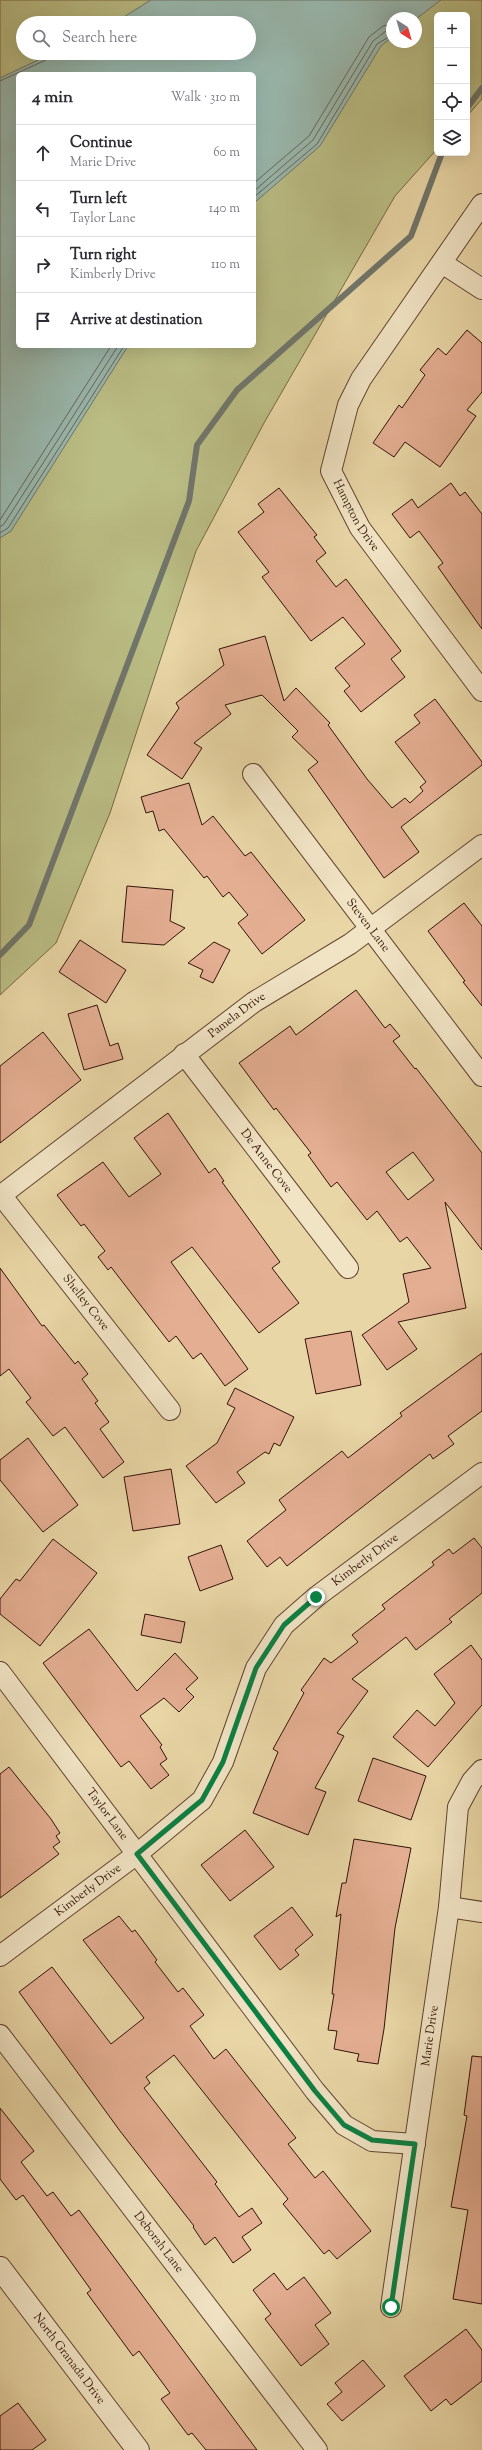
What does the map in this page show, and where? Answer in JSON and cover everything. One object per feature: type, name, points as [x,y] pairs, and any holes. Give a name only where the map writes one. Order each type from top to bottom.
[{"type":"street","name":"Hampton Drive","points":[[482,204],[362,379],[351,398],[339,433],[331,471],[360,528],[482,691]]},
{"type":"street","points":[[442,263],[482,289]]},
{"type":"street","name":"Steven Lane","points":[[253,774],[482,1076]]},
{"type":"street","name":"Pamela Drive","points":[[0,1195],[254,1002],[350,944],[482,845]]},
{"type":"street","name":"De Anne Cove","points":[[184,1054],[348,1268]]},
{"type":"street","name":"Shelley Cove","points":[[0,1195],[170,1410]]},
{"type":"street","name":"Kimberly Drive","points":[[0,1956],[137,1854],[202,1800],[223,1762],[256,1668],[284,1625],[316,1597],[482,1473]]},
{"type":"street","name":"Taylor Lane","points":[[0,1672],[315,2091],[344,2125],[372,2140],[415,2144]]},
{"type":"street","name":"Marie Drive","points":[[391,2307],[448,1907],[458,1807],[472,1781],[482,1770]]},
{"type":"street","points":[[448,1907],[482,1912]]},
{"type":"street","name":"Deborah Lane","points":[[0,2035],[317,2450]]},
{"type":"street","name":"North Granada Drive","points":[[0,2268],[138,2450]]},
{"type":"green space","points":[[0,0],[482,0],[482,99],[470,113],[470,12],[434,12],[434,152],[395,196],[264,423],[196,551],[110,813],[56,943],[0,995]]},
{"type":"water","points":[[151,0],[441,0],[422,14],[422,12],[386,12],[386,42],[381,46],[320,146],[256,201],[256,72],[16,72],[16,348],[127,348],[11,531],[0,538],[0,78],[38,60],[256,60],[256,16],[125,16]]},
{"type":"building","points":[[467,330],[482,343],[482,392],[467,410],[476,416],[440,467],[405,442],[394,457],[373,443],[399,405],[402,408],[425,375],[420,370],[438,348],[446,355]]},
{"type":"building","points":[[451,483],[460,496],[465,492],[482,514],[482,629],[438,567],[443,563],[419,531],[410,538],[392,514],[412,499],[418,508]]},
{"type":"building","points":[[279,488],[317,535],[314,537],[326,553],[316,561],[336,587],[346,579],[401,651],[391,659],[405,677],[361,712],[344,691],[350,686],[335,668],[365,644],[343,617],[311,641],[262,577],[269,572],[238,532],[264,512],[258,504]]},
{"type":"building","points":[[265,636],[284,701],[296,688],[330,723],[328,725],[367,779],[392,808],[405,798],[410,803],[423,791],[420,787],[426,782],[395,742],[420,723],[414,715],[435,699],[482,762],[482,765],[401,827],[419,852],[384,878],[308,770],[318,762],[292,737],[298,731],[262,695],[225,705],[231,714],[194,743],[202,748],[182,779],[147,755],[179,708],[176,703],[224,665],[219,649]]},
{"type":"building","points":[[189,783],[202,825],[213,816],[245,856],[251,852],[305,920],[262,954],[238,923],[248,915],[229,892],[223,897],[207,876],[204,878],[164,829],[159,831],[153,811],[146,813],[141,797]]},
{"type":"building","points":[[127,886],[173,890],[170,921],[185,928],[164,945],[122,942]]},
{"type":"building","points":[[464,903],[482,926],[482,1006],[463,982],[465,981],[428,931]]},
{"type":"building","points":[[80,940],[126,970],[106,1003],[59,972]]},
{"type":"building","points":[[214,942],[230,950],[213,983],[200,977],[203,970],[188,963]]},
{"type":"building","points":[[356,990],[385,1028],[390,1024],[400,1036],[393,1041],[415,1069],[416,1068],[482,1153],[482,1250],[445,1202],[466,1308],[398,1322],[417,1349],[387,1370],[362,1335],[409,1302],[403,1274],[431,1268],[407,1237],[400,1242],[377,1211],[367,1220],[337,1182],[331,1187],[308,1155],[311,1153],[276,1108],[274,1110],[239,1063],[290,1026],[296,1035]],"holes":[[[413,1152],[434,1180],[408,1200],[386,1172]]]},
{"type":"building","points":[[97,1005],[110,1046],[118,1043],[123,1059],[84,1070],[68,1014]]},
{"type":"building","points":[[43,1032],[81,1080],[0,1143],[0,1066]]},
{"type":"building","points":[[168,1113],[209,1173],[215,1168],[224,1181],[222,1182],[280,1262],[272,1268],[299,1303],[259,1333],[192,1247],[171,1262],[248,1369],[225,1386],[201,1353],[193,1359],[176,1336],[169,1342],[111,1267],[108,1270],[98,1257],[105,1251],[84,1224],[81,1226],[57,1195],[103,1162],[129,1197],[161,1174],[134,1138]]},
{"type":"building","points":[[0,1268],[42,1326],[44,1325],[75,1364],[78,1361],[88,1374],[82,1379],[98,1401],[95,1403],[109,1422],[100,1429],[124,1462],[103,1478],[65,1427],[53,1436],[26,1402],[31,1398],[9,1369],[0,1376]]},
{"type":"building","points":[[351,1331],[361,1385],[316,1394],[305,1339]]},
{"type":"building","points":[[482,1353],[482,1411],[448,1436],[454,1444],[433,1459],[430,1454],[287,1566],[280,1557],[267,1567],[247,1541],[286,1510],[279,1500],[342,1451],[348,1458],[402,1416],[400,1413]]},
{"type":"building","points":[[235,1388],[294,1417],[280,1446],[274,1443],[269,1454],[265,1452],[237,1472],[245,1483],[216,1503],[186,1466],[217,1443],[235,1408],[227,1404]]},
{"type":"building","points":[[28,1438],[78,1505],[43,1532],[0,1480],[0,1460]]},
{"type":"building","points":[[171,1469],[180,1524],[133,1531],[124,1477]]},
{"type":"building","points":[[474,1538],[482,1548],[482,1593],[449,1619],[452,1622],[416,1650],[406,1637],[352,1679],[368,1691],[337,1733],[344,1736],[315,1788],[326,1792],[308,1835],[253,1813],[278,1752],[273,1749],[304,1693],[301,1690],[324,1658],[331,1663],[358,1642],[352,1635],[385,1609],[382,1605],[434,1565],[432,1562],[449,1549],[453,1554]]},
{"type":"building","points":[[53,1539],[97,1573],[40,1646],[0,1614],[0,1599],[16,1579],[20,1581]]},
{"type":"building","points":[[221,1545],[233,1579],[200,1591],[188,1557]]},
{"type":"building","points":[[145,1614],[185,1622],[181,1643],[141,1635]]},
{"type":"building","points":[[89,1629],[137,1691],[175,1653],[198,1678],[186,1689],[194,1697],[179,1712],[164,1698],[140,1716],[162,1745],[160,1747],[167,1759],[160,1764],[169,1775],[151,1789],[129,1761],[121,1767],[43,1663]]},
{"type":"building","points":[[471,1645],[482,1660],[482,1705],[428,1767],[393,1737],[417,1710],[435,1726],[455,1703],[434,1674]]},
{"type":"building","points":[[373,1758],[426,1776],[411,1820],[358,1801]]},
{"type":"building","points":[[9,1767],[51,1819],[60,1833],[56,1836],[60,1842],[53,1847],[59,1854],[0,1898],[0,1774]]},
{"type":"building","points":[[245,1830],[274,1867],[230,1901],[201,1865]]},
{"type":"building","points":[[354,1839],[411,1848],[395,1928],[384,2029],[378,2064],[357,2061],[359,2054],[334,2049],[337,2031],[328,2030],[334,1994],[332,1994],[341,1914],[336,1917],[342,1883],[346,1883]]},
{"type":"building","points":[[292,1907],[313,1935],[295,1950],[299,1955],[280,1970],[254,1936]]},
{"type":"building","points":[[119,1916],[132,1932],[135,1930],[157,1960],[155,1962],[178,1992],[183,1988],[204,2015],[190,2026],[214,2059],[226,2049],[296,2138],[288,2144],[315,2178],[323,2171],[371,2231],[337,2259],[329,2250],[324,2254],[283,2204],[288,2199],[174,2055],[146,2077],[150,2083],[144,2088],[217,2182],[215,2184],[239,2217],[252,2208],[262,2223],[242,2237],[251,2250],[233,2263],[215,2237],[205,2245],[193,2227],[194,2226],[120,2131],[19,1992],[52,1967],[111,2044],[144,2018],[83,1940]]},
{"type":"building","points":[[472,2056],[482,2057],[482,2304],[453,2299],[468,2210],[451,2207],[467,2116],[464,2115]]},
{"type":"building","points":[[0,2108],[34,2151],[21,2162],[47,2196],[53,2192],[71,2216],[79,2210],[257,2450],[206,2450],[192,2433],[188,2435],[161,2399],[170,2393],[139,2351],[133,2356],[87,2293],[91,2290],[23,2195],[16,2200],[0,2179]]},
{"type":"building","points":[[274,2273],[287,2290],[304,2277],[331,2313],[315,2325],[329,2344],[301,2366],[265,2319],[271,2314],[253,2290]]},
{"type":"building","points":[[466,2329],[482,2350],[482,2381],[451,2405],[446,2399],[431,2411],[404,2376]]},
{"type":"building","points":[[363,2360],[385,2386],[342,2421],[327,2404],[342,2392],[335,2383]]},
{"type":"building","points":[[18,2403],[46,2440],[32,2450],[0,2450],[0,2416]]},
{"type":"waterway","points":[[470,104],[482,88]]},
{"type":"waterway","points":[[0,955],[29,925],[189,501],[197,445],[237,390],[411,236],[441,156]]},
{"type":"route","points":[[316,1597],[284,1625],[256,1668],[223,1762],[202,1800],[137,1854],[315,2091],[344,2125],[372,2140],[415,2144],[391,2307]]}]
